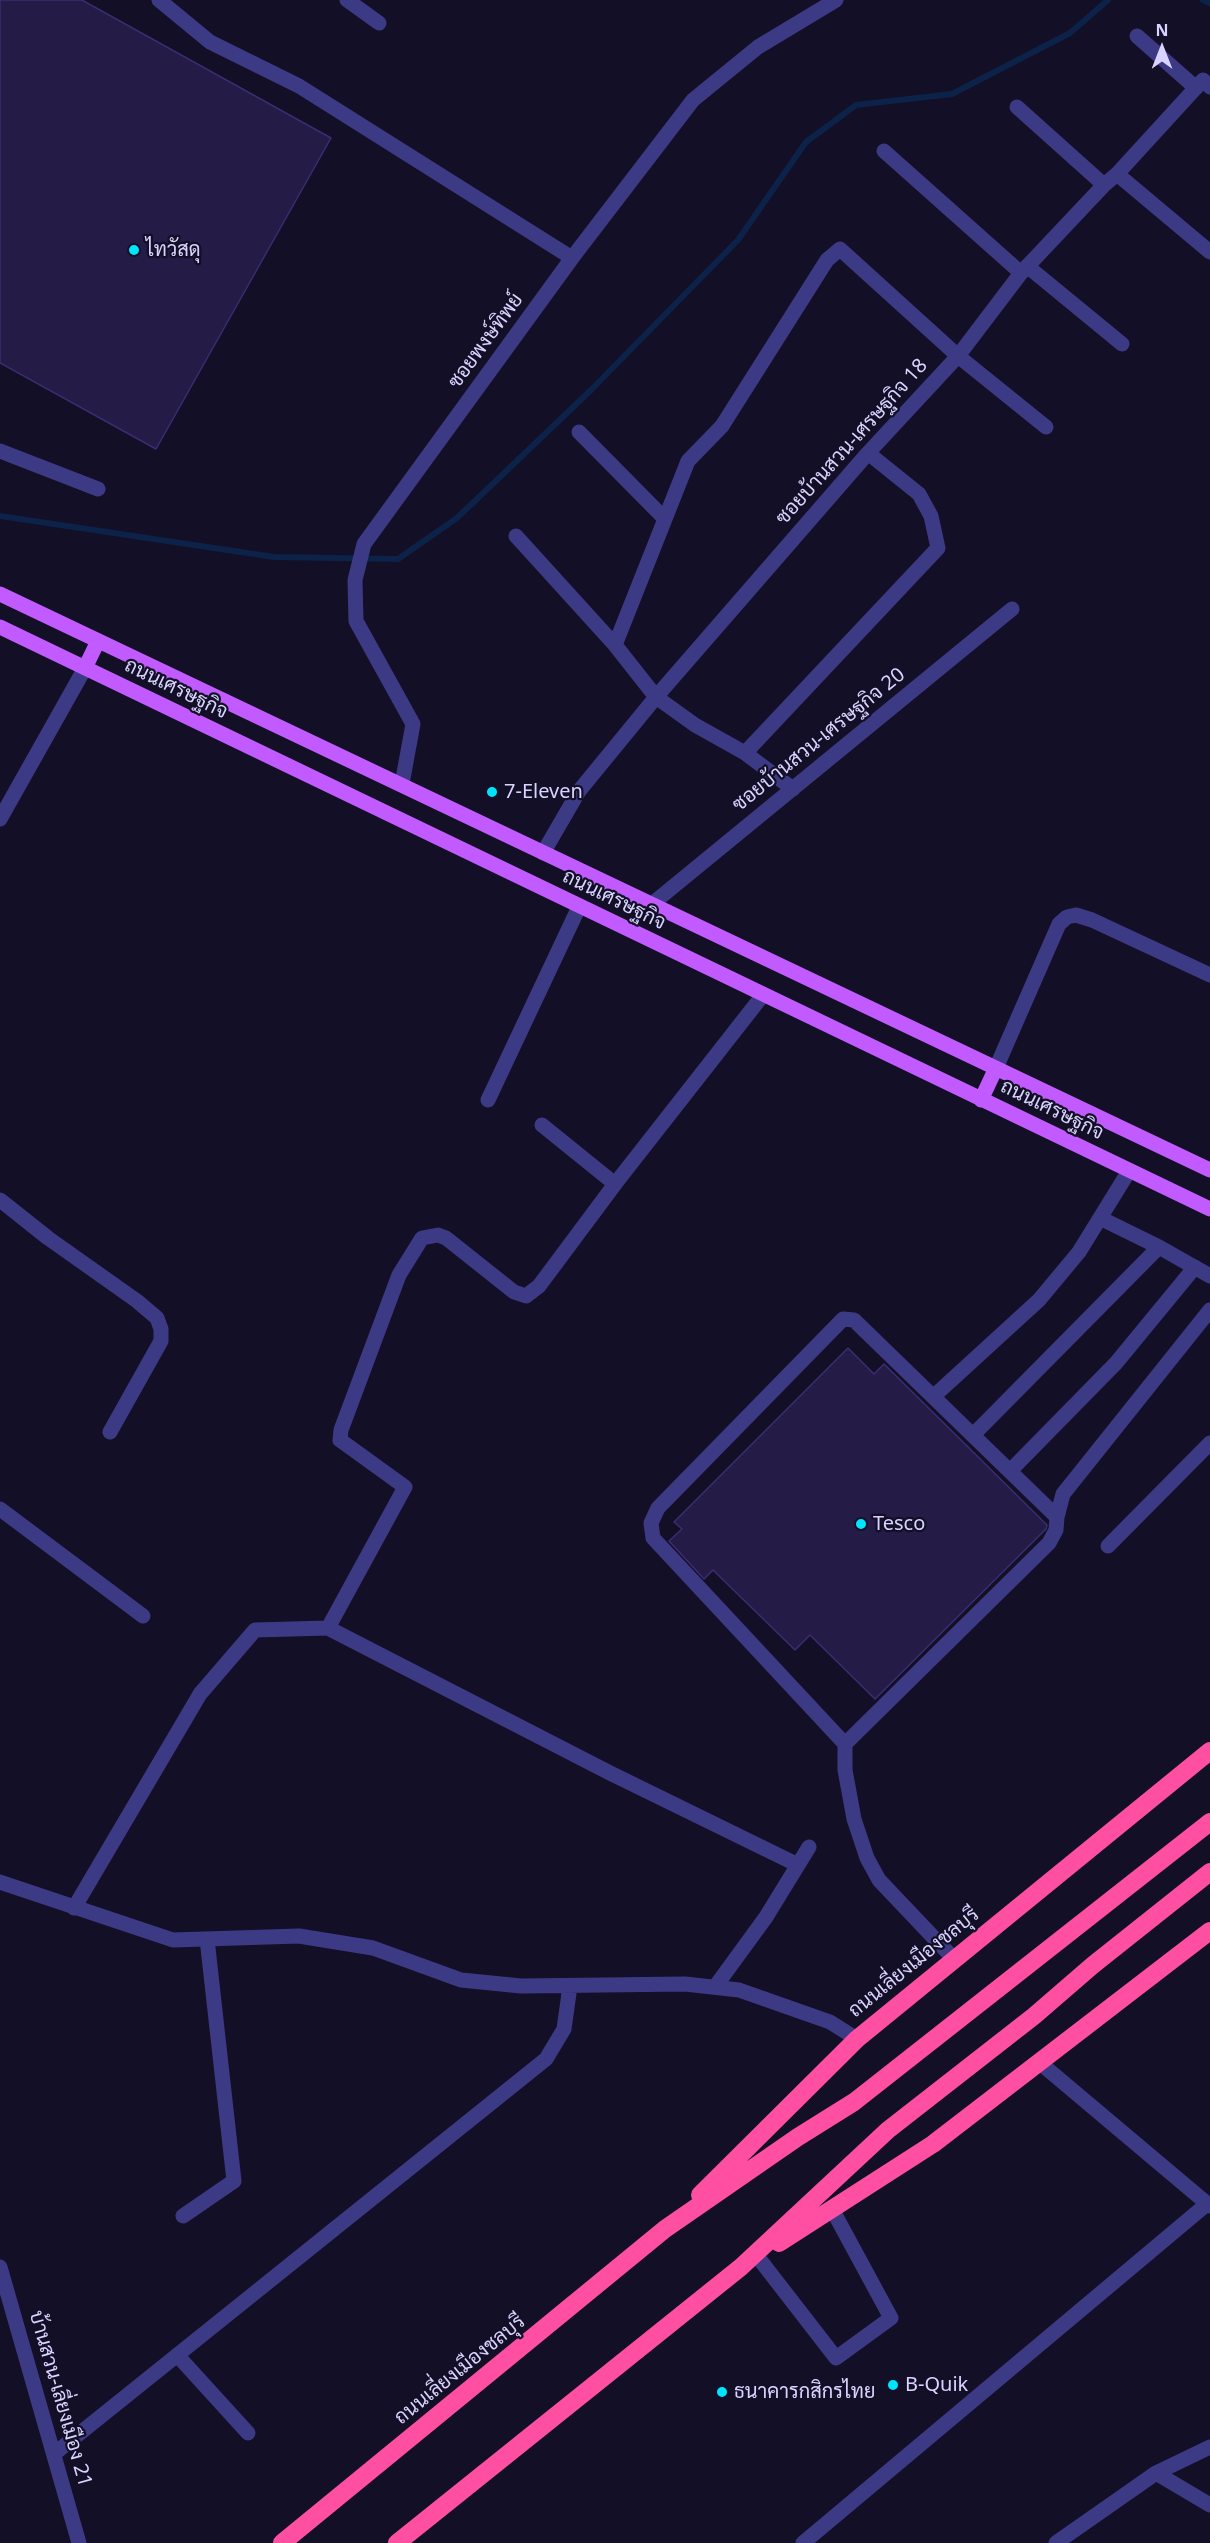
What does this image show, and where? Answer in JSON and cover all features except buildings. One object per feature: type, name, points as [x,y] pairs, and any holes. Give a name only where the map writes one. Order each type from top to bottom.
[{"type":"highway","name":"ถนนเลี่ยงเมืองชลบุรี","points":[[666,2229],[857,2038],[1210,1751]]},
{"type":"highway","name":"ถนนเลี่ยงเมืองชลบุรี","points":[[282,2543],[666,2229],[798,2137],[854,2102],[1011,1981],[1210,1822]]},
{"type":"highway","points":[[397,2543],[741,2267],[888,2130],[1034,2016],[1093,1965],[1210,1872]]},
{"type":"highway","points":[[741,2267],[933,2144],[1210,1931]]},
{"type":"main road","name":"ถนนเศรษฐกิจ","points":[[0,594],[996,1068],[1208,1165]]},
{"type":"main road","name":"ถนนเศรษฐกิจ","points":[[0,627],[1210,1209]]},
{"type":"main road","points":[[85,668],[98,641]]},
{"type":"main road","points":[[981,1100],[996,1068]]},
{"type":"street","points":[[159,0],[210,42],[299,86],[572,258]]},
{"type":"street","points":[[347,0],[379,23]]},
{"type":"street","name":"ซอยพงษ์ทิพย์","points":[[402,784],[413,724],[356,621],[355,580],[364,544],[572,258],[693,100],[758,47],[836,0]]},
{"type":"street","points":[[1137,36],[1203,87]]},
{"type":"street","name":"ซอยบ้านสวน-เศรษฐกิจ 18","points":[[543,853],[579,791],[656,696],[868,453],[958,356],[1024,270],[1104,185],[1203,87]]},
{"type":"street","points":[[1017,107],[1104,185]]},
{"type":"street","points":[[884,151],[1024,270],[1122,344]]},
{"type":"street","points":[[1117,174],[1210,252]]},
{"type":"street","points":[[615,645],[688,462],[722,426],[827,261],[840,249],[958,356],[1046,428]]},
{"type":"street","points":[[579,432],[665,519]]},
{"type":"street","points":[[0,451],[98,489]]},
{"type":"street","points":[[745,753],[938,548],[931,516],[919,494],[868,453]]},
{"type":"street","points":[[516,536],[615,645],[656,696],[695,725],[745,753],[793,789]]},
{"type":"street","name":"ซอยบ้านสวน-เศรษฐกิจ 20","points":[[652,904],[1012,609]]},
{"type":"street","points":[[0,819],[85,668]]},
{"type":"street","points":[[488,1100],[579,907]]},
{"type":"street","points":[[996,1068],[1059,924],[1067,917],[1076,915],[1092,920],[1210,975]]},
{"type":"street","points":[[328,1628],[405,1487],[340,1440],[341,1430],[399,1275],[422,1238],[438,1235],[446,1238],[514,1292],[526,1296],[539,1286],[615,1184],[763,995]]},
{"type":"street","points":[[542,1125],[615,1184]]},
{"type":"street","points":[[933,1396],[1039,1299],[1079,1252],[1129,1171]]},
{"type":"street","points":[[0,1200],[157,1318],[161,1329],[161,1341],[110,1431]]},
{"type":"street","points":[[1100,1218],[1159,1247],[1210,1276]]},
{"type":"street","points":[[973,1435],[1159,1247]]},
{"type":"street","points":[[1010,1471],[1116,1363],[1195,1267]]},
{"type":"street","points":[[954,1959],[879,1880],[867,1858],[852,1809],[845,1770],[846,1744],[1049,1543],[1056,1530],[1063,1494],[1210,1310]]},
{"type":"street","points":[[846,1744],[653,1538],[651,1523],[658,1508],[843,1319],[854,1320],[1057,1517]]},
{"type":"street","points":[[1108,1546],[1210,1443]]},
{"type":"street","points":[[0,1509],[143,1616]]},
{"type":"street","points":[[74,1908],[200,1694],[255,1630],[328,1628],[600,1768],[798,1865]]},
{"type":"street","points":[[715,1987],[766,1917],[809,1847]]},
{"type":"street","points":[[0,1882],[173,1940],[299,1936],[373,1948],[461,1980],[521,1986],[685,1984],[739,1990],[830,2022],[857,2038]]},
{"type":"street","points":[[183,2216],[234,2181],[207,1939]]},
{"type":"street","points":[[54,2454],[546,2059],[564,2029],[570,1986]]},
{"type":"street","points":[[803,2543],[1209,2205],[1039,2062]]},
{"type":"street","points":[[758,2256],[836,2358],[891,2318],[832,2209]]},
{"type":"street","name":"บ้านสวน-เลี่ยงเมือง 21","points":[[0,2267],[79,2543]]},
{"type":"street","points":[[177,2355],[248,2433]]},
{"type":"street","points":[[1056,2543],[1156,2473],[1210,2447]]},
{"type":"street","points":[[1156,2473],[1210,2505]]},
{"type":"waterway","points":[[0,516],[274,557],[398,559],[457,518],[591,390],[738,240],[806,142],[856,105],[952,94],[1070,33],[1108,0]]},
{"type":"waterway","points":[[1203,0],[1210,3]]},
{"type":"place","name":"ไทวัสดุ","points":[[134,250]]},
{"type":"place","name":"7-Eleven","points":[[492,792]]},
{"type":"place","name":"Tesco","points":[[861,1524]]},
{"type":"place","name":"B-Quik","points":[[893,2385]]},
{"type":"place","name":"ธนาคารกสิกรไทย","points":[[722,2392]]}]
